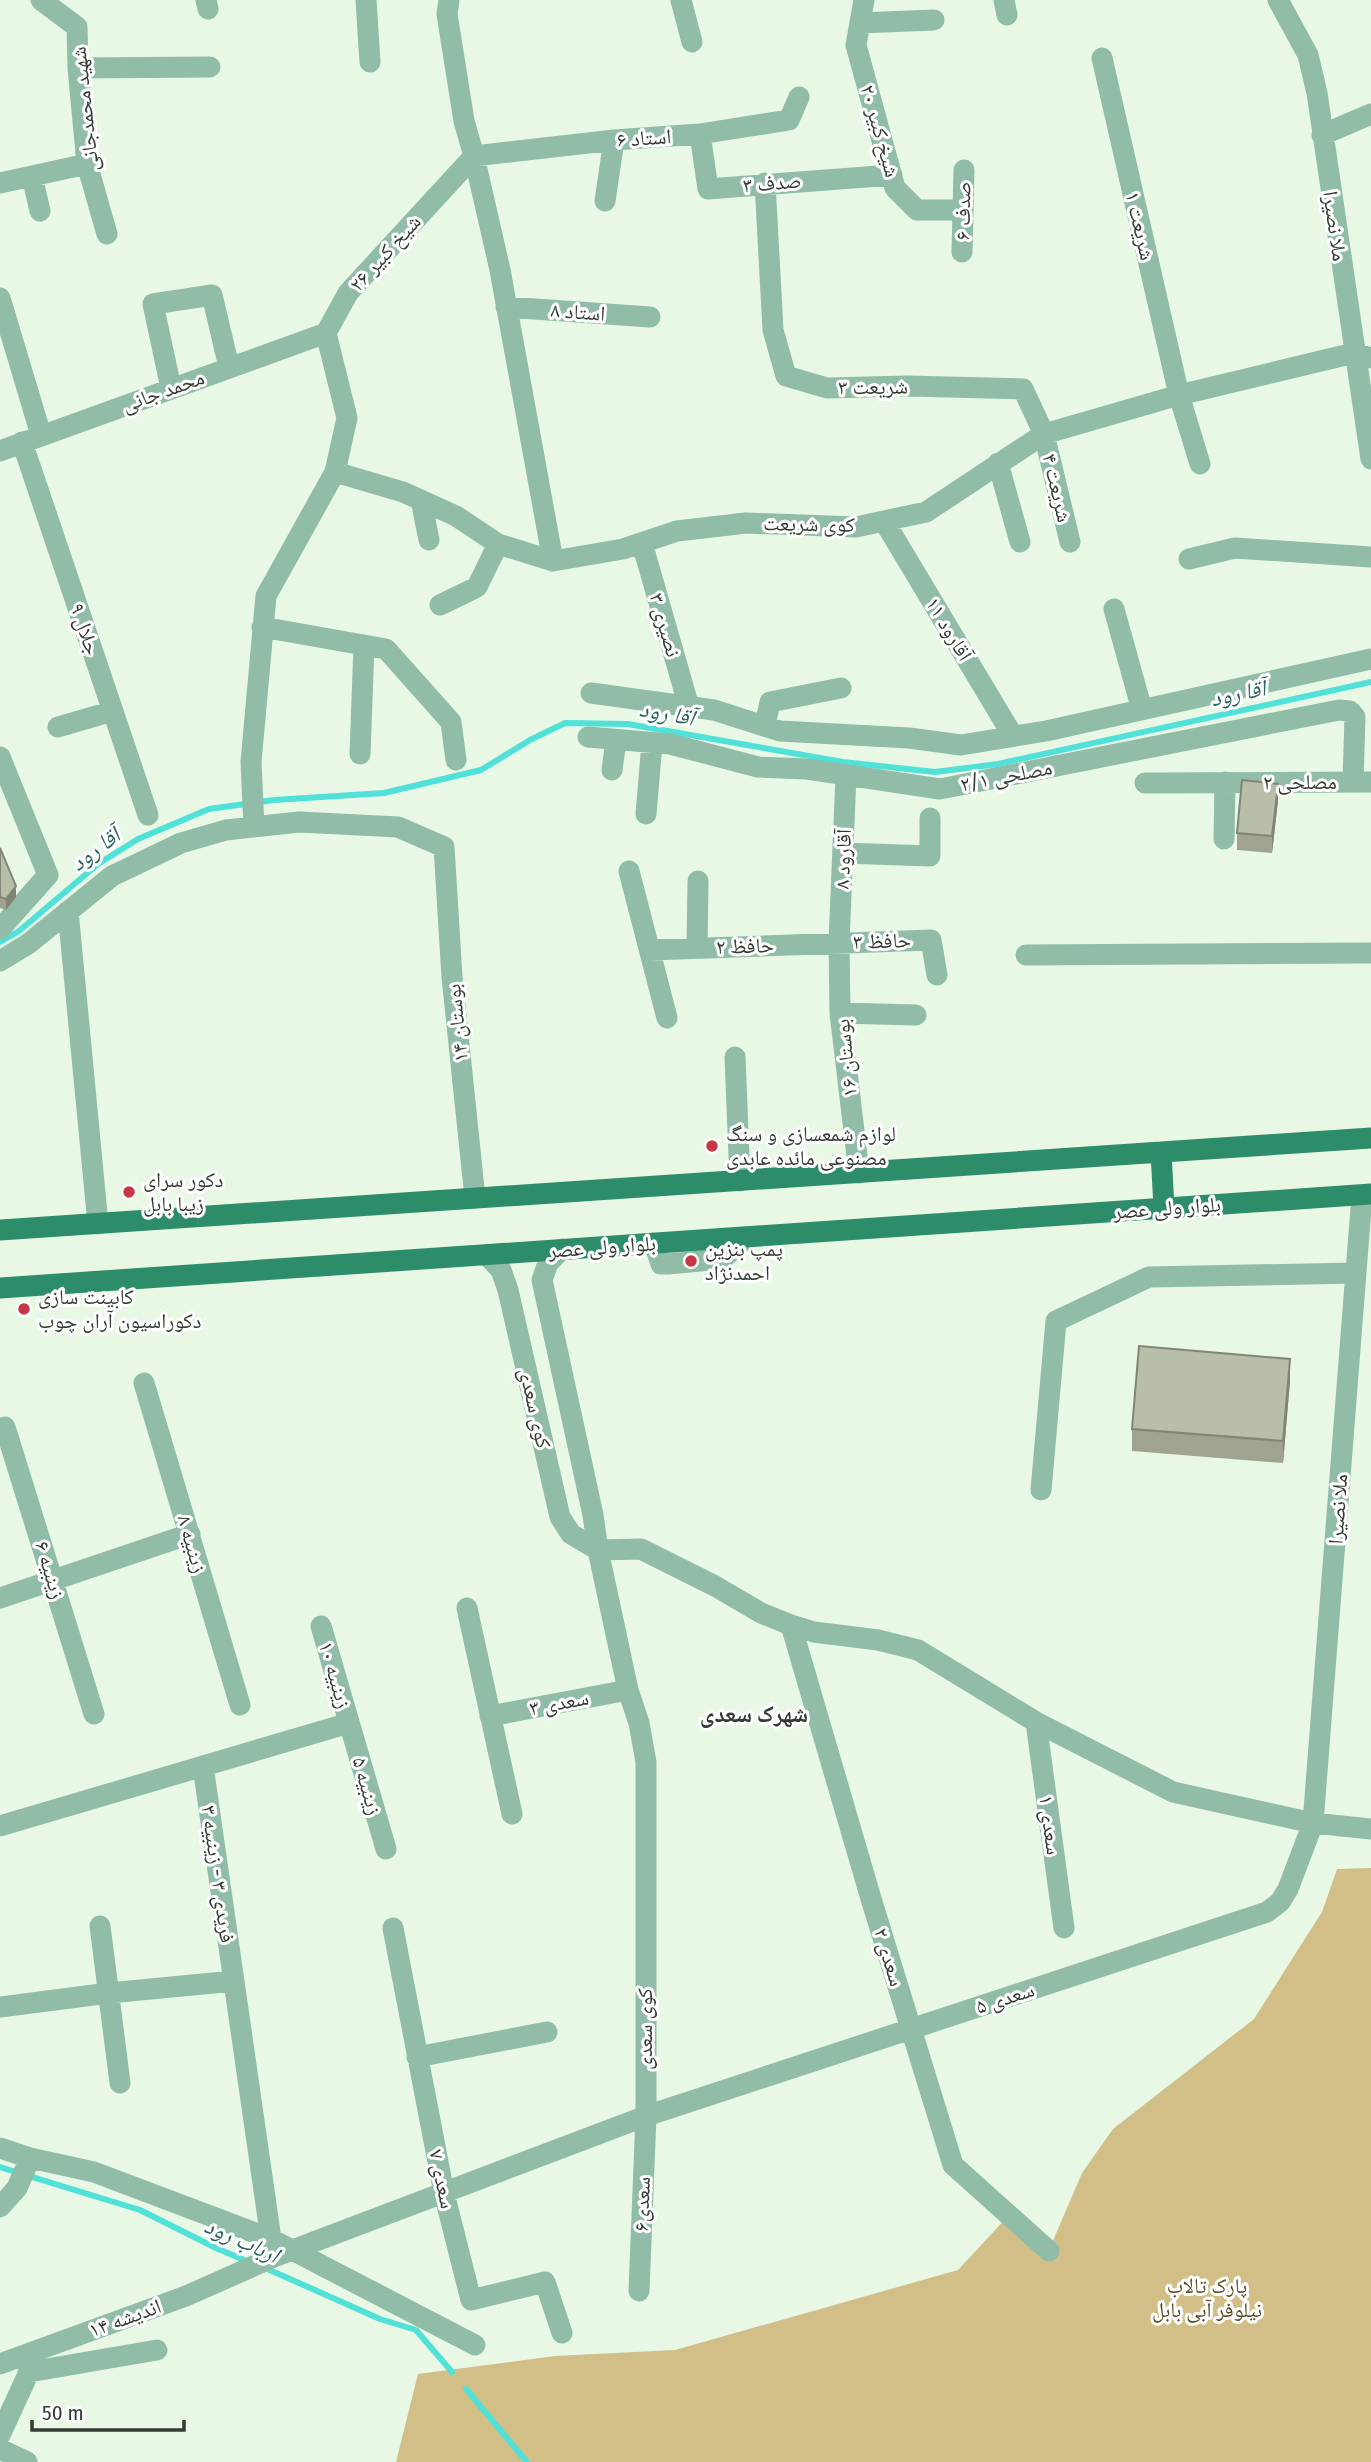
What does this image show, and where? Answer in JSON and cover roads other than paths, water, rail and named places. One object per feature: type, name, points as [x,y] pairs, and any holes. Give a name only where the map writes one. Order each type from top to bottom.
[{"type":"main road","points":[[0,1230],[1371,1138]]},
{"type":"main road","points":[[1161,1152],[1164,1208]]},
{"type":"main road","name":"بلوار ولی عصر","points":[[0,1288],[1366,1194]]},
{"type":"street","name":"شهید محمدجانی","points":[[41,0],[77,27],[78,68],[88,164],[107,234]]},
{"type":"street","points":[[366,0],[370,62]]},
{"type":"street","points":[[449,0],[447,14],[464,121],[500,271],[553,561]]},
{"type":"street","points":[[681,0],[692,42]]},
{"type":"street","name":"شیخ کبیر ۲۰","points":[[864,0],[856,45],[895,188],[918,209],[963,210]]},
{"type":"street","name":"ملا نصیرا","points":[[1278,0],[1308,55],[1317,93],[1322,135],[1362,355],[1371,459]]},
{"type":"street","points":[[860,23],[934,20]]},
{"type":"street","name":"شریعت ۱","points":[[1102,58],[1179,395],[1200,464]]},
{"type":"street","points":[[78,68],[210,67]]},
{"type":"street","name":"استاد ۶","points":[[474,156],[614,140],[700,134],[789,120],[799,97]]},
{"type":"street","points":[[1322,135],[1371,114]]},
{"type":"street","name":"صدف ۳","points":[[700,134],[708,189],[892,174]]},
{"type":"street","points":[[605,201],[614,140]]},
{"type":"street","name":"شیخ کبیر ۲۶","points":[[326,332],[348,293],[474,156]]},
{"type":"street","points":[[0,183],[88,164]]},
{"type":"street","name":"صدف ۶","points":[[962,252],[964,170]]},
{"type":"street","points":[[32,176],[40,211]]},
{"type":"street","name":"شریعت ۳","points":[[765,183],[773,330],[786,376],[827,388],[908,386],[1023,389],[1044,434]]},
{"type":"street","points":[[172,388],[153,304],[212,295],[229,367]]},
{"type":"street","name":"جلال ۹","points":[[0,298],[31,439],[113,711],[148,815]]},
{"type":"street","name":"استاد ۸","points":[[506,307],[650,317]]},
{"type":"street","points":[[0,961],[28,944],[112,876],[181,843],[226,830],[254,827],[251,762],[266,596],[335,472],[348,418],[326,332]]},
{"type":"street","name":"محمد جانی","points":[[0,451],[326,332]]},
{"type":"street","name":"کوی شریعت","points":[[335,472],[403,492],[456,516],[498,544],[553,561],[623,549],[677,531],[746,523],[856,527],[926,512],[1044,434],[1179,395],[1362,355]]},
{"type":"street","name":"شریعت ۴","points":[[1044,434],[1070,542]]},
{"type":"street","points":[[998,463],[1020,542]]},
{"type":"street","points":[[421,500],[429,540]]},
{"type":"street","name":"آقارود ۱۱","points":[[884,521],[1013,737]]},
{"type":"street","name":"نصیری ۳","points":[[642,542],[689,707]]},
{"type":"street","points":[[440,605],[477,587],[498,544]]},
{"type":"street","points":[[1189,559],[1235,548],[1371,557]]},
{"type":"street","points":[[1114,609],[1142,710]]},
{"type":"street","points":[[262,627],[386,649],[451,722],[456,760]]},
{"type":"street","points":[[360,754],[364,645]]},
{"type":"street","points":[[591,693],[714,710],[780,730],[909,738],[961,746],[1142,710],[1371,659]]},
{"type":"street","points":[[765,726],[769,702],[841,688]]},
{"type":"street","name":"مصلحی ۲/۱","points":[[588,737],[670,744],[758,767],[807,769],[940,789],[1339,710],[1350,711],[1355,717],[1362,782]]},
{"type":"street","points":[[58,727],[113,711]]},
{"type":"street","points":[[612,770],[616,740]]},
{"type":"street","points":[[646,814],[652,743]]},
{"type":"street","points":[[0,757],[48,875],[0,929]]},
{"type":"street","name":"آقارود ۸","points":[[839,942],[846,775]]},
{"type":"street","points":[[1224,839],[1225,782]]},
{"type":"street","name":"مصلحی ۲","points":[[1145,783],[1362,782]]},
{"type":"street","points":[[843,853],[930,856],[930,818]]},
{"type":"street","name":"بوستان ۱۴","points":[[254,827],[299,822],[398,827],[444,847],[452,977],[475,1198]]},
{"type":"street","points":[[629,871],[667,1018]]},
{"type":"street","points":[[697,948],[698,881]]},
{"type":"street","points":[[68,911],[97,1224]]},
{"type":"street","name":"حافظ ۳","points":[[839,942],[931,940],[937,975]]},
{"type":"street","name":"حافظ ۲","points":[[650,950],[839,942]]},
{"type":"street","name":"بوستان ۱۶","points":[[839,942],[841,1013],[859,1173]]},
{"type":"street","points":[[1026,955],[1371,953]]},
{"type":"street","points":[[841,1013],[916,1015]]},
{"type":"street","points":[[734,1057],[740,1181]]},
{"type":"street","name":"ملا نصیرا","points":[[1313,1823],[1356,1273],[1366,1194]]},
{"type":"street","name":"کوی سعدی","points":[[562,1249],[548,1263],[542,1280],[628,1690],[639,1723],[646,1762],[646,2116]]},
{"type":"street","name":"کوی سعدی","points":[[487,1255],[501,1270],[508,1290],[560,1517],[571,1534],[598,1550]]},
{"type":"street","points":[[1041,1490],[1056,1321],[1149,1277],[1356,1273]]},
{"type":"street","name":"زینبیه ۸","points":[[144,1382],[240,1705]]},
{"type":"street","name":"زینبیه ۶","points":[[5,1427],[94,1714]]},
{"type":"street","points":[[0,1598],[190,1534]]},
{"type":"street","points":[[598,1550],[640,1549],[715,1586],[761,1613],[791,1625],[814,1632],[878,1640],[918,1650],[1036,1722],[1174,1792],[1313,1823],[1371,1829]]},
{"type":"street","points":[[467,1608],[512,1814]]},
{"type":"street","name":"سعدی ۲","points":[[791,1625],[953,2165],[1049,2251]]},
{"type":"street","name":"زینبیه ۱۰","points":[[321,1626],[349,1723]]},
{"type":"street","name":"سعدی ۳","points":[[490,1716],[628,1690]]},
{"type":"street","name":"سعدی ۱","points":[[1036,1722],[1064,1928]]},
{"type":"street","points":[[0,1826],[349,1723]]},
{"type":"street","name":"زینبیه ۵","points":[[349,1723],[386,1849]]},
{"type":"street","name":"فریدی ۳ - زینبیه ۳","points":[[203,1766],[234,1981],[280,2249]]},
{"type":"street","name":"سعدی ۵","points":[[646,2116],[1266,1912],[1280,1902],[1288,1889],[1313,1823]]},
{"type":"street","points":[[100,1926],[120,2083]]},
{"type":"street","name":"سعدی ۷","points":[[393,1928],[444,2193],[471,2300],[545,2283],[562,2333]]},
{"type":"street","points":[[0,2007],[234,1981]]},
{"type":"street","points":[[418,2057],[547,2032]]},
{"type":"street","points":[[280,2249],[444,2193],[646,2116]]},
{"type":"street","name":"سعدی۶","points":[[639,2291],[646,2116]]},
{"type":"street","points":[[0,2148],[30,2158],[94,2172],[280,2249],[475,2345]]},
{"type":"street","points":[[0,2207],[17,2188],[30,2158]]},
{"type":"street","name":"اندیشه ۱۴","points":[[0,2364],[186,2296],[249,2270],[280,2249]]},
{"type":"street","points":[[0,2435],[29,2372],[157,2350]]},
{"type":"street","points":[[0,2449],[27,2462]]},
{"type":"waterway","name":"آقا رود","points":[[0,942],[19,931],[98,864],[138,839],[209,809],[274,800],[384,793],[481,770],[530,740],[565,723],[628,724],[843,762],[935,772],[998,764],[1371,682]]},
{"type":"waterway","name":"ارباب رود","points":[[0,2167],[140,2210],[249,2262]]},
{"type":"waterway","name":"ارباب رود","points":[[263,2267],[380,2319],[416,2330],[452,2372]]},
{"type":"waterway","name":"ارباب رود","points":[[466,2389],[526,2461]]},
{"type":"place","name":"لوازم شمعسازی و سنگ مصنوعی مائده عابدی","points":[[712,1146]]},
{"type":"place","name":"دکور سرای زیبا بابل","points":[[129,1192]]},
{"type":"place","name":"پمپ بنزین احمدنژاد","points":[[691,1261]]},
{"type":"place","name":"کابینت سازی دکوراسیون آران چوب","points":[[24,1309]]},
{"type":"district","name":"شهرک سعدی","points":[[754,1714]]},
{"type":"park label","name":"پارک تالاب نیلوفر آبی بابل","points":[[1207,2298]]}]
